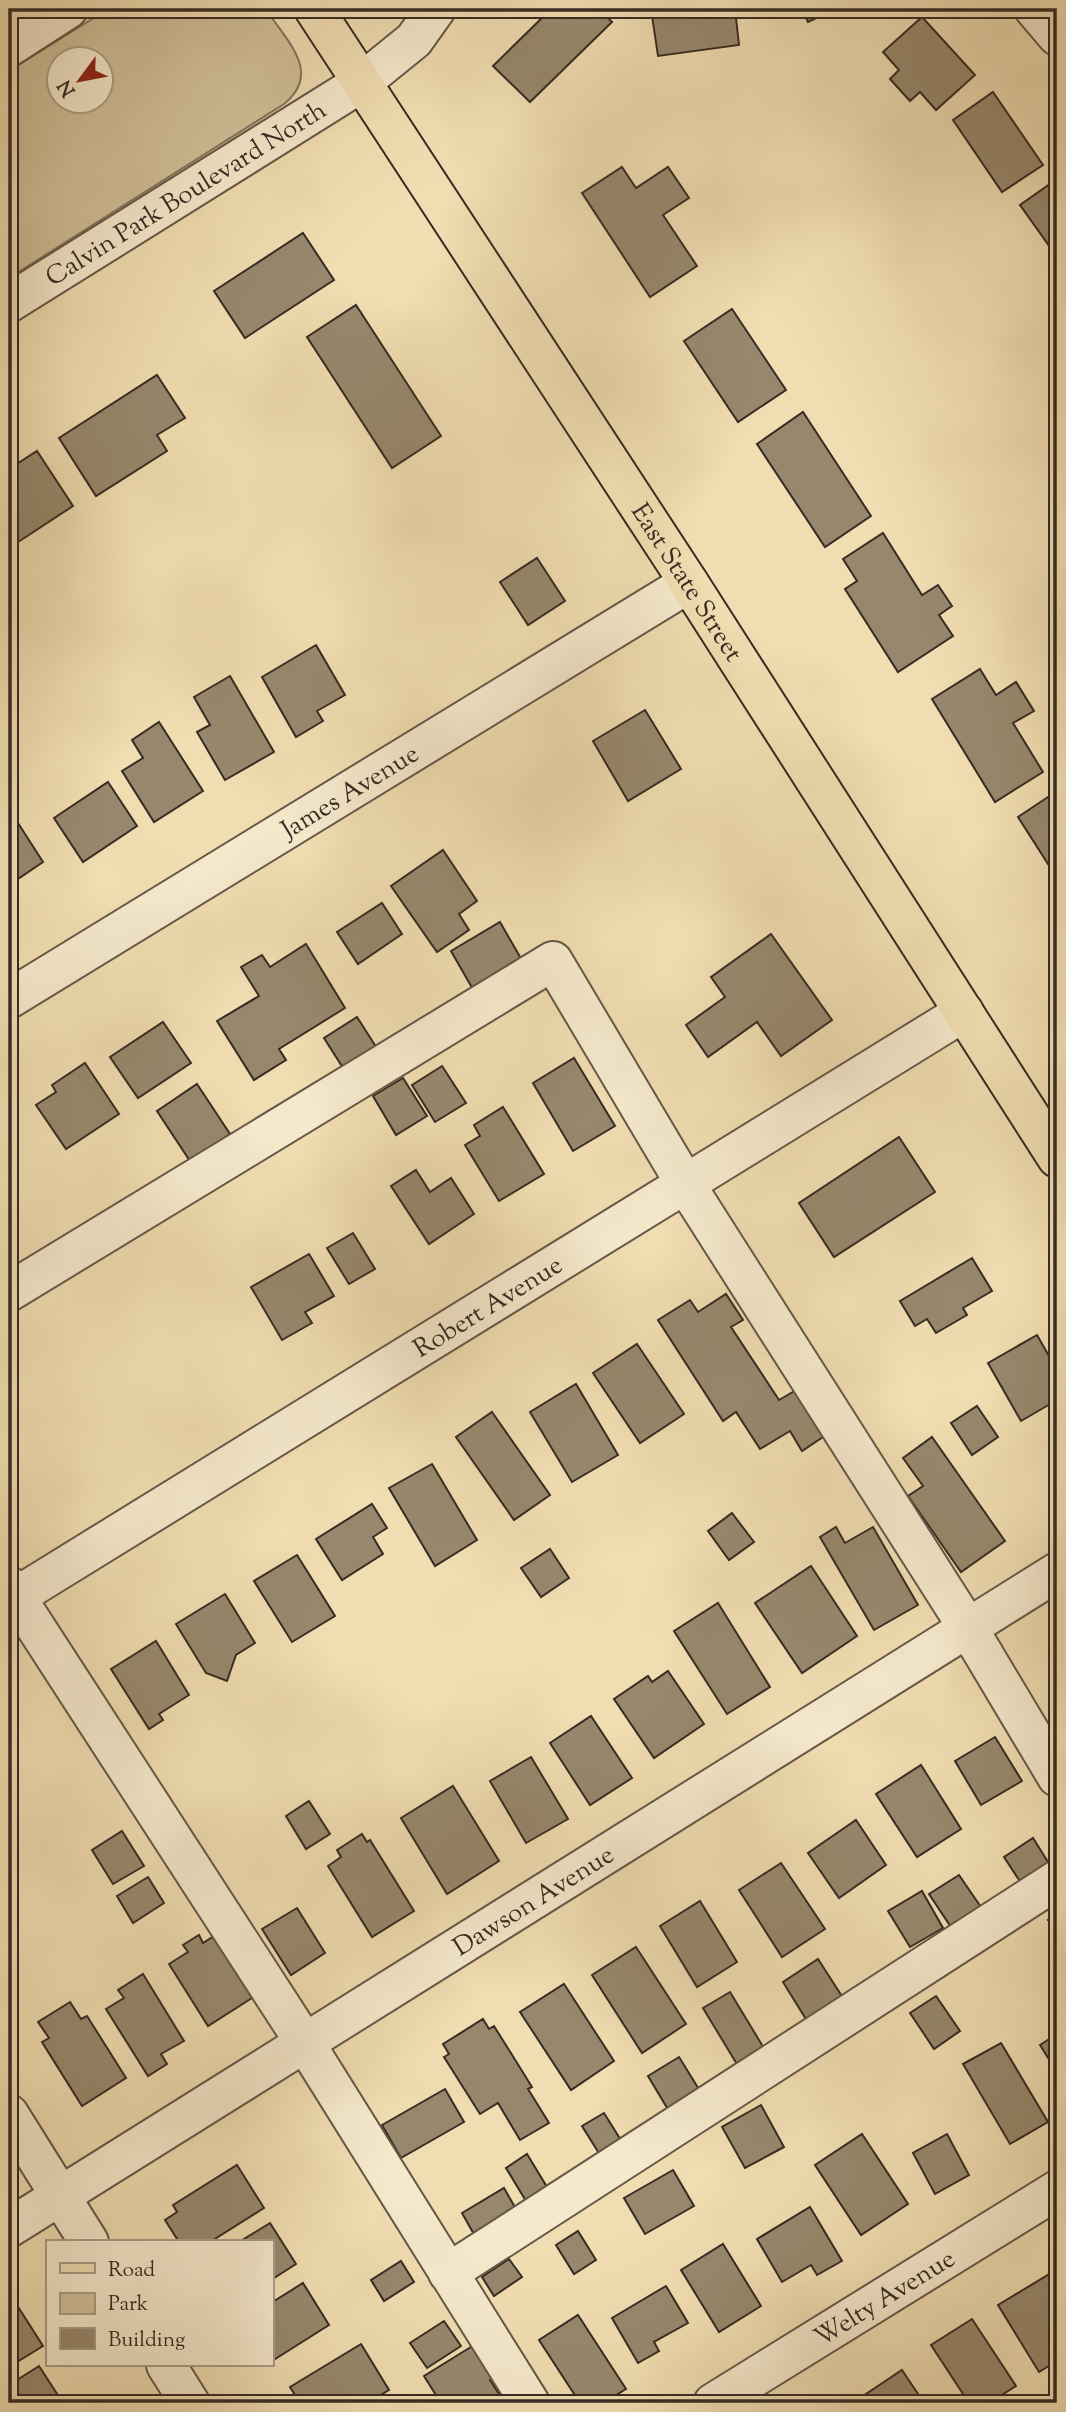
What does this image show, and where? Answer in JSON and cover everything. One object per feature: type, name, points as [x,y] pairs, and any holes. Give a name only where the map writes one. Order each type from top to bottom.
[{"type":"main road","name":"East State Street","points":[[314,9],[689,583],[1056,1155]]},
{"type":"street","points":[[9,47],[68,9]]},
{"type":"street","name":"Calvin Park Boulevard North","points":[[9,303],[361,83],[414,40],[436,9]]},
{"type":"street","points":[[1034,9],[1057,36]]},
{"type":"street","name":"James Avenue","points":[[9,999],[689,583]]},
{"type":"street","points":[[9,1292],[553,961],[686,1185],[968,1628],[1057,1777]]},
{"type":"street","name":"Robert Avenue","points":[[11,1594],[686,1185],[964,1012]]},
{"type":"street","name":"Dawson Avenue","points":[[9,2228],[1057,1572]]},
{"type":"street","points":[[11,1594],[305,2043],[530,2403]]},
{"type":"street","points":[[448,2273],[1057,1880]]},
{"type":"street","points":[[9,2114],[88,2240]]},
{"type":"street","name":"Welty Avenue","points":[[713,2403],[1057,2190]]},
{"type":"street","points":[[167,2366],[190,2403]]},
{"type":"green space","points":[[108,9],[266,9],[291,45],[301,68],[295,92],[284,104],[9,278],[9,71],[46,48],[46,116],[116,116],[116,46],[49,46]]},
{"type":"building","points":[[551,9],[599,9],[612,22],[530,102],[493,66]]},
{"type":"building","points":[[651,9],[735,9],[739,45],[658,56]]},
{"type":"building","points":[[801,9],[836,9],[808,22]]},
{"type":"building","points":[[922,17],[975,75],[936,110],[920,92],[910,101],[890,79],[899,70],[883,52]]},
{"type":"building","points":[[993,92],[1043,165],[1002,192],[953,120]]},
{"type":"building","points":[[622,167],[636,188],[668,167],[689,198],[663,215],[697,266],[650,297],[582,193]]},
{"type":"building","points":[[1057,179],[1057,257],[1020,205]]},
{"type":"building","points":[[303,233],[334,280],[245,338],[214,291]]},
{"type":"building","points":[[356,305],[441,436],[392,468],[307,337]]},
{"type":"building","points":[[732,309],[786,390],[738,422],[684,341]]},
{"type":"building","points":[[157,375],[185,418],[157,435],[167,451],[96,496],[59,438]]},
{"type":"building","points":[[803,412],[871,516],[825,547],[757,444]]},
{"type":"building","points":[[37,451],[73,506],[9,548],[9,469]]},
{"type":"building","points":[[883,533],[922,595],[938,585],[952,606],[939,615],[953,636],[898,672],[845,589],[857,581],[843,559]]},
{"type":"building","points":[[537,558],[565,601],[528,625],[500,582]]},
{"type":"building","points":[[316,645],[345,695],[317,711],[323,721],[296,737],[262,677]]},
{"type":"building","points":[[980,669],[996,695],[1016,682],[1034,711],[1013,723],[1043,772],[995,802],[932,699]]},
{"type":"building","points":[[230,676],[274,752],[225,780],[197,732],[210,725],[194,697]]},
{"type":"building","points":[[645,710],[681,769],[628,801],[593,741]]},
{"type":"building","points":[[159,722],[203,791],[154,822],[122,771],[143,758],[132,740]]},
{"type":"building","points":[[108,782],[137,826],[83,862],[54,818]]},
{"type":"building","points":[[1057,791],[1057,878],[1018,817]]},
{"type":"building","points":[[9,809],[43,862],[9,885]]},
{"type":"building","points":[[443,850],[477,901],[459,914],[469,930],[437,952],[391,886]]},
{"type":"building","points":[[382,903],[402,934],[358,964],[337,932]]},
{"type":"building","points":[[500,922],[523,962],[474,991],[451,951]]},
{"type":"building","points":[[771,934],[832,1020],[781,1056],[757,1022],[708,1057],[686,1025],[725,997],[711,977]]},
{"type":"building","points":[[306,944],[345,1008],[279,1049],[286,1060],[254,1080],[217,1021],[259,996],[241,967],[262,955],[270,967]]},
{"type":"building","points":[[357,1017],[380,1053],[347,1074],[324,1038]]},
{"type":"building","points":[[163,1022],[191,1063],[138,1098],[110,1057]]},
{"type":"building","points":[[574,1058],[615,1126],[573,1151],[533,1083]]},
{"type":"building","points":[[85,1063],[119,1114],[66,1149],[36,1105],[56,1092],[52,1085]]},
{"type":"building","points":[[442,1066],[466,1103],[435,1122],[412,1085]]},
{"type":"building","points":[[403,1078],[427,1116],[396,1135],[373,1096]]},
{"type":"building","points":[[197,1084],[230,1134],[190,1161],[157,1111]]},
{"type":"building","points":[[503,1107],[544,1174],[499,1201],[465,1145],[480,1136],[474,1125]]},
{"type":"building","points":[[899,1137],[935,1192],[834,1257],[799,1203]]},
{"type":"building","points":[[416,1170],[430,1192],[451,1178],[474,1214],[429,1244],[391,1186]]},
{"type":"building","points":[[353,1233],[375,1269],[349,1284],[327,1248]]},
{"type":"building","points":[[309,1254],[334,1296],[305,1312],[312,1323],[282,1340],[251,1287]]},
{"type":"building","points":[[972,1258],[992,1291],[963,1308],[967,1315],[936,1333],[927,1319],[915,1326],[900,1301]]},
{"type":"building","points":[[726,1294],[743,1320],[731,1327],[779,1400],[803,1386],[832,1431],[802,1451],[790,1431],[760,1449],[736,1412],[723,1421],[658,1320],[690,1300],[698,1312]]},
{"type":"building","points":[[1037,1335],[1057,1370],[1057,1400],[1021,1421],[988,1363]]},
{"type":"building","points":[[637,1344],[684,1414],[640,1443],[593,1373]]},
{"type":"building","points":[[576,1384],[618,1455],[572,1482],[530,1412]]},
{"type":"building","points":[[977,1406],[998,1437],[972,1455],[951,1423]]},
{"type":"building","points":[[492,1412],[550,1495],[514,1520],[456,1437]]},
{"type":"building","points":[[932,1437],[1005,1541],[961,1572],[908,1496],[923,1486],[903,1458]]},
{"type":"building","points":[[432,1464],[477,1540],[435,1566],[389,1488]]},
{"type":"building","points":[[372,1504],[387,1528],[373,1537],[383,1554],[342,1580],[316,1539]]},
{"type":"building","points":[[732,1513],[754,1542],[729,1560],[708,1531]]},
{"type":"building","points":[[836,1527],[845,1543],[873,1527],[918,1605],[874,1630],[820,1537]]},
{"type":"building","points":[[550,1549],[569,1578],[541,1597],[521,1568]]},
{"type":"building","points":[[297,1555],[335,1616],[292,1642],[254,1581]]},
{"type":"building","points":[[811,1566],[857,1636],[802,1673],[755,1603]]},
{"type":"building","points":[[225,1594],[255,1643],[236,1655],[227,1681],[206,1673],[176,1624]]},
{"type":"building","points":[[718,1603],[770,1687],[727,1714],[674,1631]]},
{"type":"building","points":[[156,1641],[189,1695],[159,1714],[163,1720],[149,1729],[111,1669]]},
{"type":"building","points":[[668,1671],[704,1724],[654,1758],[614,1699],[648,1676],[652,1682]]},
{"type":"building","points":[[591,1716],[632,1778],[590,1805],[550,1743]]},
{"type":"building","points":[[995,1737],[1022,1781],[981,1805],[955,1761]]},
{"type":"building","points":[[531,1757],[568,1819],[526,1843],[490,1781]]},
{"type":"building","points":[[921,1765],[961,1829],[917,1857],[876,1794]]},
{"type":"building","points":[[453,1786],[499,1861],[447,1894],[401,1818]]},
{"type":"building","points":[[309,1801],[330,1834],[306,1849],[286,1816]]},
{"type":"building","points":[[856,1820],[886,1865],[839,1898],[808,1853]]},
{"type":"building","points":[[122,1831],[144,1866],[113,1884],[92,1850]]},
{"type":"building","points":[[362,1834],[367,1842],[370,1840],[414,1911],[372,1937],[328,1866],[341,1857],[337,1850]]},
{"type":"building","points":[[1033,1838],[1053,1870],[1025,1889],[1004,1857]]},
{"type":"building","points":[[781,1863],[825,1929],[782,1957],[739,1890]]},
{"type":"building","points":[[959,1875],[985,1913],[955,1933],[929,1894]]},
{"type":"building","points":[[148,1877],[164,1903],[133,1923],[117,1896]]},
{"type":"building","points":[[922,1891],[943,1928],[910,1947],[888,1911]]},
{"type":"building","points":[[700,1901],[737,1962],[697,1987],[660,1926]]},
{"type":"building","points":[[297,1908],[325,1953],[291,1975],[262,1929]]},
{"type":"building","points":[[1057,1912],[1057,1932],[1048,1920]]},
{"type":"building","points":[[199,1935],[203,1943],[214,1936],[252,1998],[208,2026],[169,1964],[188,1952],[183,1945]]},
{"type":"building","points":[[636,1947],[686,2024],[642,2053],[592,1975]]},
{"type":"building","points":[[818,1959],[845,2001],[809,2024],[783,1982]]},
{"type":"building","points":[[143,1974],[184,2041],[161,2054],[167,2064],[148,2076],[106,2009],[124,1998],[118,1990]]},
{"type":"building","points":[[564,1984],[614,2061],[571,2090],[520,2012]]},
{"type":"building","points":[[730,1992],[765,2050],[738,2066],[703,2008]]},
{"type":"building","points":[[936,1996],[960,2031],[934,2049],[910,2013]]},
{"type":"building","points":[[70,2002],[81,2019],[87,2016],[126,2078],[82,2106],[42,2042],[49,2038],[38,2022]]},
{"type":"building","points":[[483,2019],[489,2029],[494,2026],[532,2087],[528,2089],[549,2123],[520,2140],[498,2103],[480,2114],[444,2057],[449,2054],[443,2044]]},
{"type":"building","points":[[1057,2034],[1057,2072],[1040,2045]]},
{"type":"building","points":[[1001,2043],[1048,2122],[1010,2144],[963,2064]]},
{"type":"building","points":[[679,2057],[700,2091],[669,2111],[648,2076]]},
{"type":"building","points":[[445,2089],[464,2122],[401,2158],[382,2125]]},
{"type":"building","points":[[761,2105],[784,2147],[745,2168],[722,2127]]},
{"type":"building","points":[[604,2113],[622,2142],[600,2155],[582,2126]]},
{"type":"building","points":[[862,2134],[908,2204],[861,2235],[815,2165]]},
{"type":"building","points":[[947,2134],[969,2175],[935,2194],[913,2153]]},
{"type":"building","points":[[527,2154],[547,2187],[526,2201],[506,2168]]},
{"type":"building","points":[[237,2165],[264,2208],[213,2240],[178,2240],[165,2220],[177,2212],[173,2205]]},
{"type":"building","points":[[673,2170],[694,2206],[645,2234],[624,2198]]},
{"type":"building","points":[[504,2188],[521,2218],[479,2243],[462,2213]]},
{"type":"building","points":[[810,2207],[842,2261],[817,2275],[811,2265],[782,2282],[757,2239]]},
{"type":"building","points":[[270,2223],[296,2264],[273,2279],[273,2240],[242,2240]]},
{"type":"building","points":[[578,2231],[596,2260],[574,2274],[556,2245]]},
{"type":"building","points":[[723,2244],[761,2306],[719,2332],[681,2270]]},
{"type":"building","points":[[509,2259],[522,2277],[494,2296],[482,2277]]},
{"type":"building","points":[[401,2261],[414,2282],[384,2301],[371,2280]]},
{"type":"building","points":[[1056,2270],[1057,2361],[1039,2372],[998,2305]]},
{"type":"building","points":[[303,2283],[329,2325],[273,2360],[273,2302]]},
{"type":"building","points":[[666,2286],[688,2323],[654,2342],[659,2351],[638,2363],[612,2318]]},
{"type":"building","points":[[15,2302],[43,2346],[9,2367],[9,2306]]},
{"type":"building","points":[[578,2315],[626,2389],[603,2403],[580,2403],[539,2340]]},
{"type":"building","points":[[972,2319],[1016,2386],[989,2403],[969,2403],[931,2345]]},
{"type":"building","points":[[444,2321],[461,2346],[427,2368],[410,2343]]},
{"type":"building","points":[[361,2344],[389,2390],[367,2403],[300,2403],[290,2387]]},
{"type":"building","points":[[474,2345],[495,2377],[490,2380],[505,2403],[441,2403],[424,2376]]},
{"type":"building","points":[[39,2366],[63,2403],[9,2403],[9,2385]]},
{"type":"building","points":[[902,2370],[924,2403],[864,2403],[860,2398]]}]
